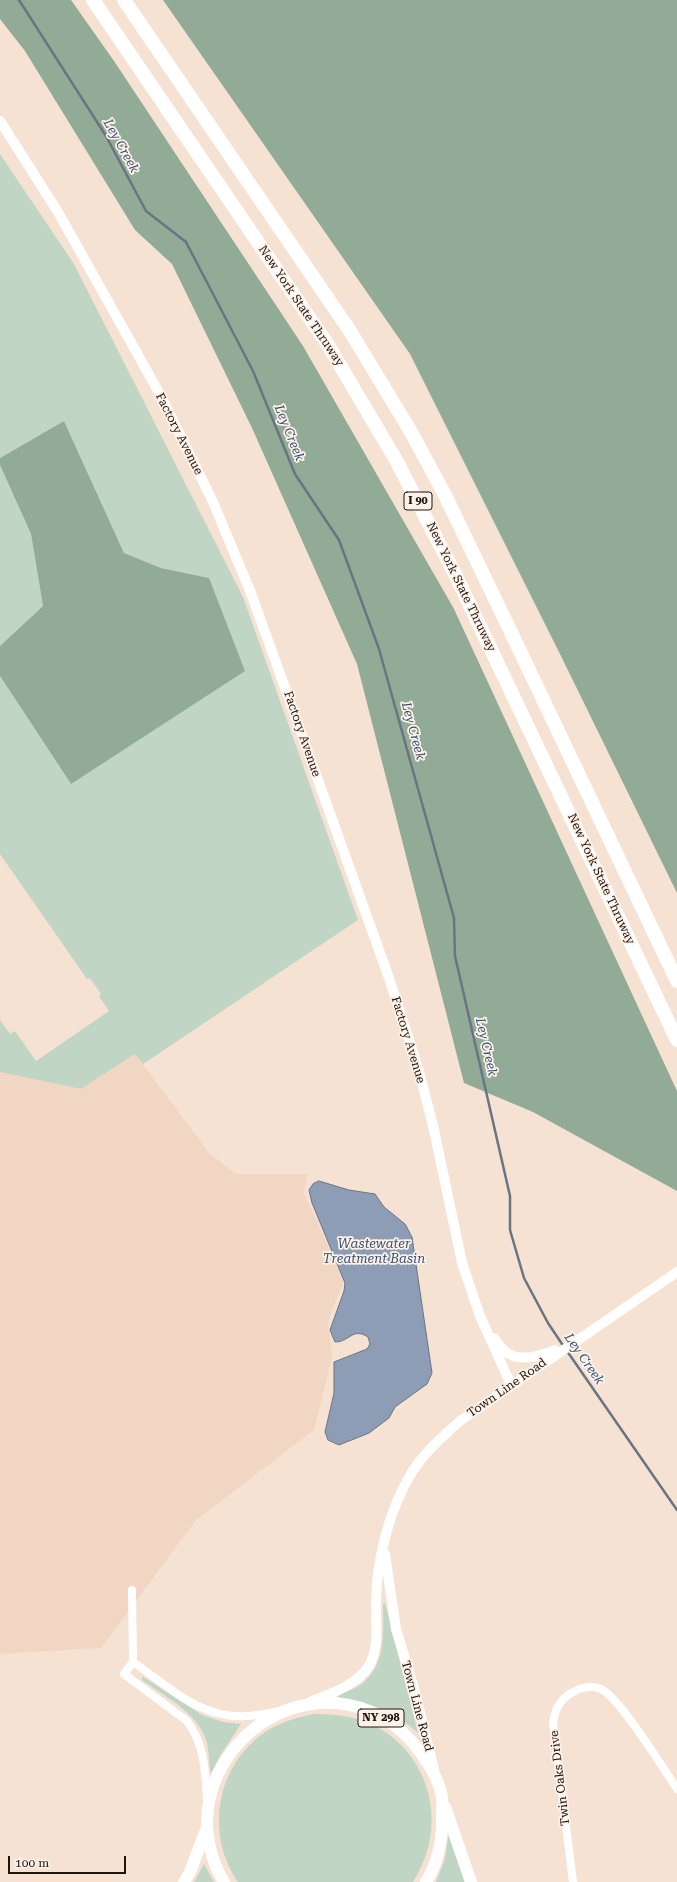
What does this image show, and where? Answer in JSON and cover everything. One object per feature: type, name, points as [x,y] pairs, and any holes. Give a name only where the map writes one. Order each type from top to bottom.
[{"type":"highway","name":"New York State Thruway","points":[[93,0],[328,345],[396,460],[456,576],[677,1040]]},
{"type":"highway","name":"New York State Thruway","points":[[124,0],[350,331],[411,432],[458,523],[677,982]]},
{"type":"main road","name":"NY 298","points":[[184,1882],[190,1872],[206,1830],[207,1804],[223,1763],[236,1746],[259,1724],[282,1711],[308,1703],[341,1704],[358,1708],[390,1723],[408,1738],[434,1772],[471,1882]]},
{"type":"main road","points":[[426,1882],[431,1874],[439,1852],[442,1831],[442,1798]]},
{"type":"main road","points":[[206,1830],[212,1854],[224,1882]]},
{"type":"street","name":"Factory Avenue","points":[[0,121],[58,212],[162,398],[210,496],[251,593],[389,978],[419,1071],[434,1130],[462,1263],[474,1302],[511,1385]]},
{"type":"street","points":[[488,1332],[508,1354],[518,1357],[549,1355],[583,1336],[677,1272]]},
{"type":"street","name":"Town Line Road","points":[[308,1703],[342,1689],[355,1680],[370,1664],[376,1641],[376,1599],[378,1573],[384,1546],[401,1493],[413,1472],[434,1444],[460,1421],[511,1385],[549,1355]]},
{"type":"street","name":"Town Line Road","points":[[384,1546],[396,1629],[415,1692],[434,1772]]},
{"type":"street","points":[[132,1590],[132,1662],[124,1674],[187,1721],[194,1731],[202,1750],[204,1761],[207,1804]]},
{"type":"street","points":[[132,1662],[184,1698],[210,1712],[246,1716],[282,1711]]},
{"type":"street","name":"Twin Oaks Drive","points":[[573,1882],[553,1722],[557,1709],[564,1698],[572,1692],[586,1687],[601,1689],[607,1692],[630,1720],[677,1789]]},
{"type":"shaded area","points":[[135,1054],[210,1154],[236,1174],[307,1174],[304,1193],[344,1281],[328,1321],[332,1357],[314,1430],[196,1520],[101,1648],[0,1654],[0,1072],[81,1089]]},
{"type":"green space","points":[[0,0],[71,0],[114,61],[303,346],[454,609],[677,1091],[677,1191],[533,1112],[464,1083],[357,664],[252,428],[172,264],[135,230],[25,51],[0,19]]},
{"type":"green space","points":[[163,0],[677,0],[677,893],[560,654],[410,354]]},
{"type":"green space","points":[[0,154],[74,264],[243,597],[358,920],[143,1064],[135,1054],[81,1089],[0,1072],[0,1020],[10,1034],[15,1031],[36,1061],[109,1011],[99,996],[101,994],[90,978],[87,979],[0,854],[0,676],[71,784],[209,578],[161,568],[124,553],[64,421],[0,458]]},
{"type":"green space","points":[[64,421],[124,553],[161,568],[209,578],[245,671],[71,784],[0,676],[0,646],[43,606],[31,534],[0,465],[0,458]]},
{"type":"green space","points":[[0,465],[31,534],[43,606],[0,646]]},
{"type":"green space","points":[[385,1603],[418,1733],[409,1725],[390,1713],[370,1705],[336,1698],[363,1683],[371,1675],[376,1666],[382,1646],[383,1604]]},
{"type":"green space","points":[[142,1676],[202,1715],[223,1722],[241,1724],[221,1754],[211,1773],[208,1748],[202,1730],[188,1713],[142,1680]]},
{"type":"green space","points":[[314,1714],[343,1716],[371,1724],[392,1737],[408,1753],[421,1772],[428,1793],[432,1815],[430,1838],[424,1861],[413,1882],[238,1882],[228,1864],[222,1844],[219,1824],[220,1804],[225,1784],[245,1749],[261,1735],[273,1727],[300,1717]]},
{"type":"green space","points":[[449,1831],[465,1882],[436,1882],[445,1859]]},
{"type":"green space","points":[[204,1864],[214,1882],[194,1882]]},
{"type":"water","name":"Wastewater Treatment Basin","points":[[319,1181],[349,1190],[375,1194],[384,1207],[405,1224],[412,1237],[432,1373],[427,1384],[395,1407],[389,1418],[369,1433],[339,1445],[328,1440],[325,1432],[334,1393],[334,1362],[367,1349],[370,1344],[368,1337],[363,1334],[354,1334],[344,1340],[335,1342],[330,1330],[344,1291],[345,1283],[312,1203],[309,1190],[313,1184]]},
{"type":"waterway","name":"Ley Creek","points":[[19,0],[106,136],[146,211],[186,242],[253,371],[295,474],[339,540],[379,649],[454,918],[455,956],[510,1196],[510,1230],[524,1278],[548,1323],[564,1347]]},
{"type":"waterway","name":"Ley Creek","points":[[567,1351],[677,1510]]}]
